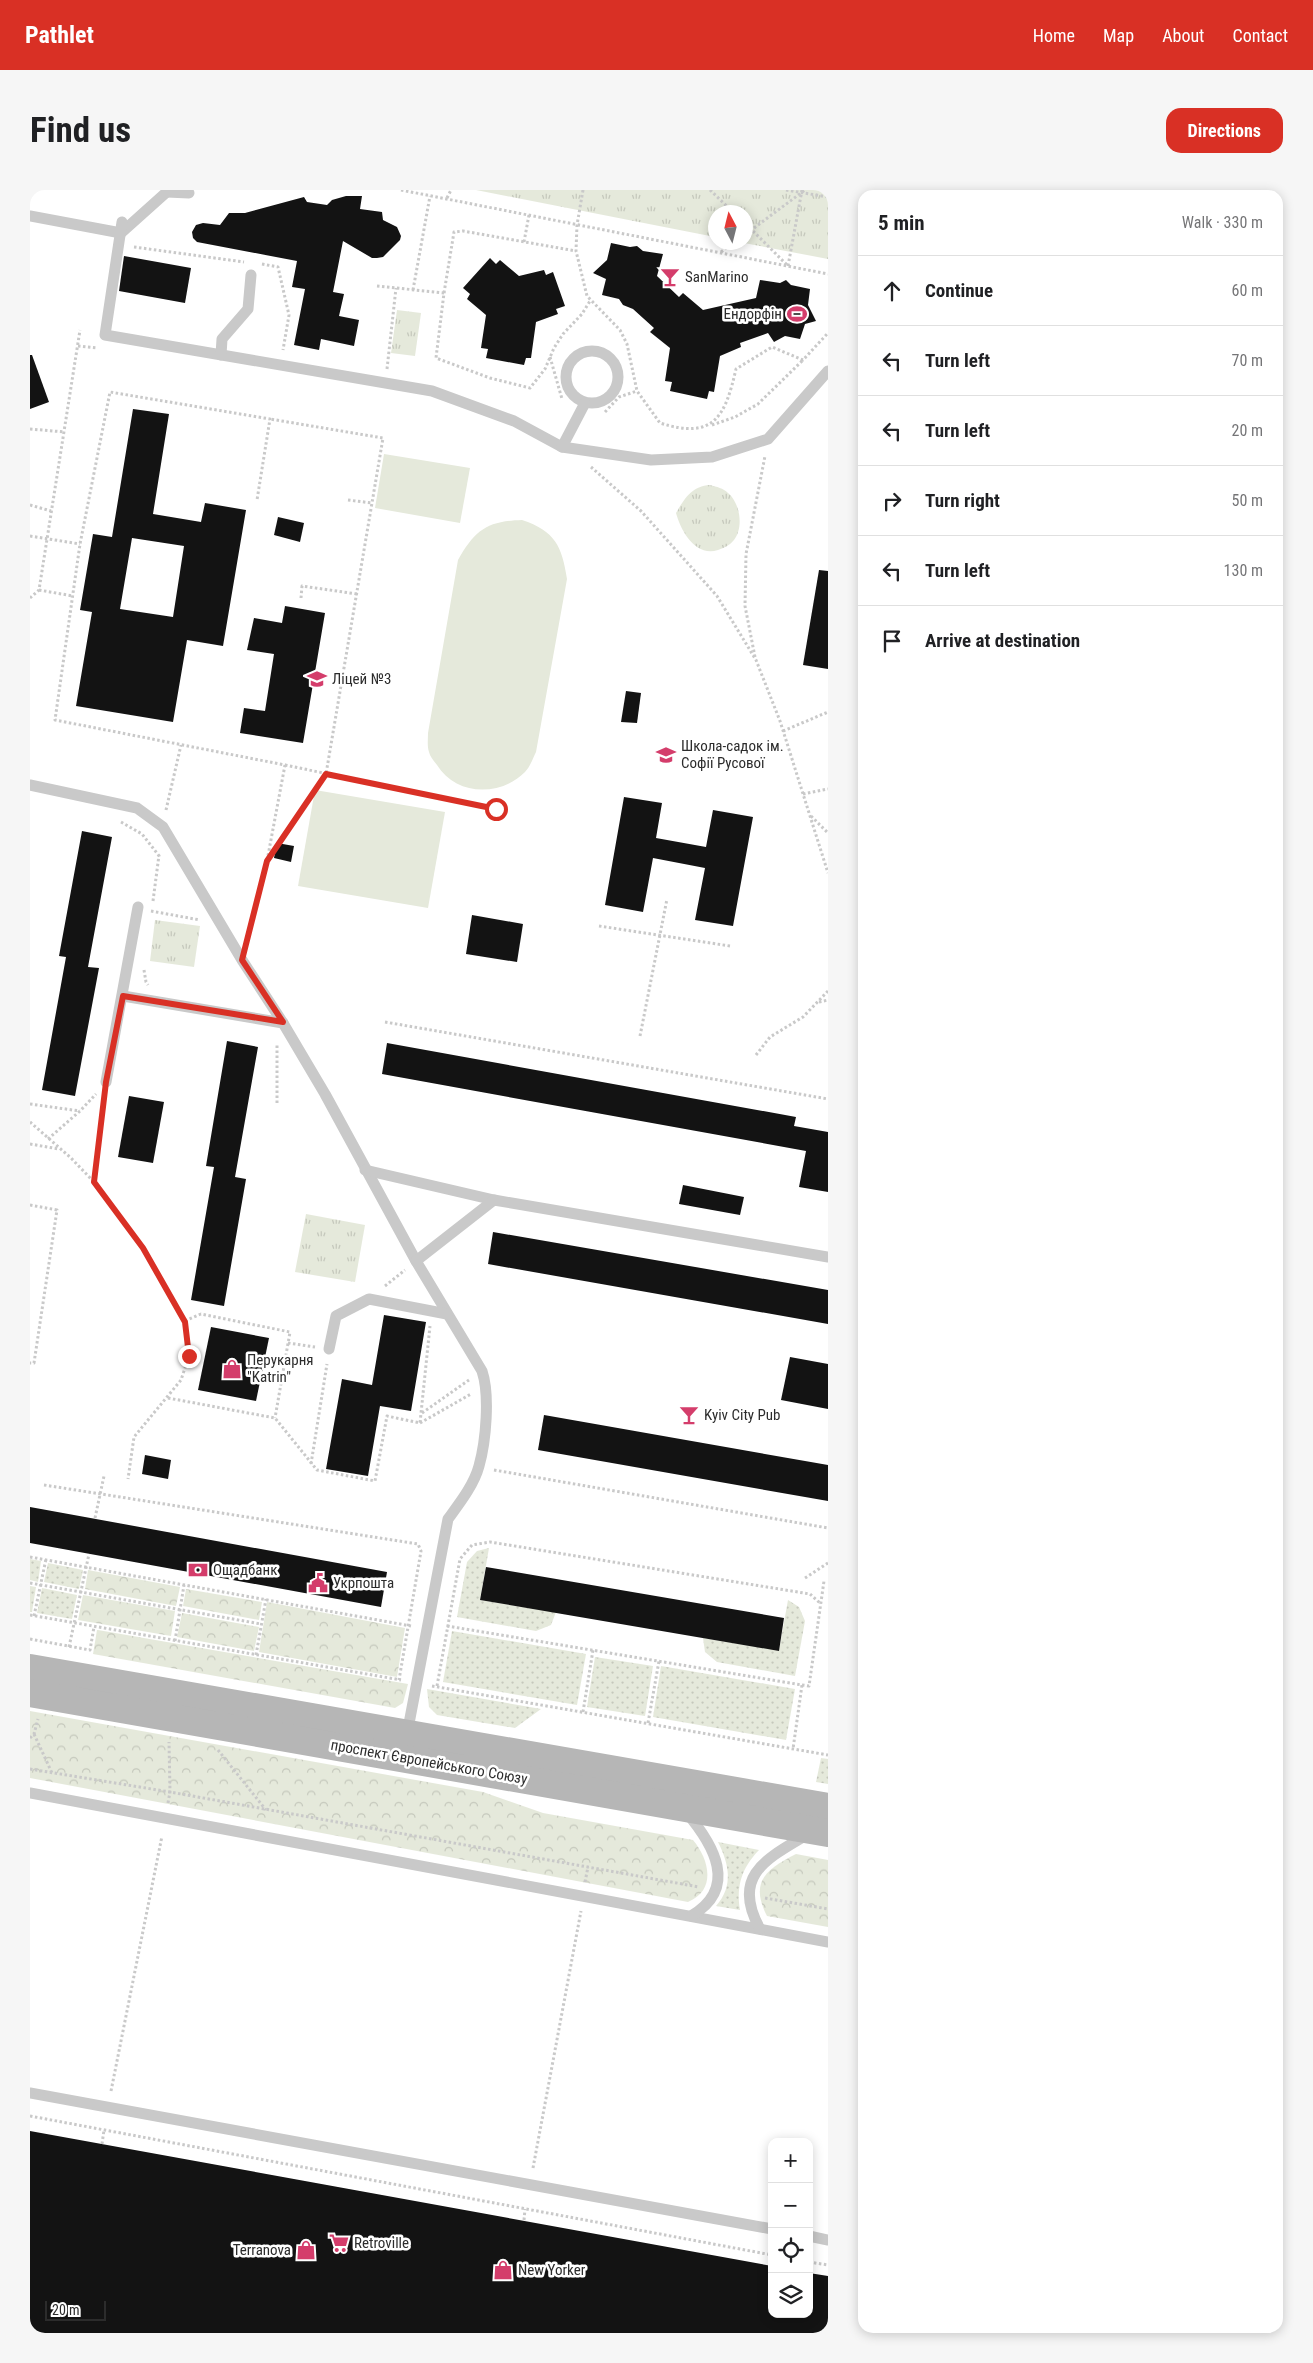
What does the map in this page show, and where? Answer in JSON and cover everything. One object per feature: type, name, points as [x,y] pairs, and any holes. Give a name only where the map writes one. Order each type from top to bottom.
[{"type":"main road","name":"проспект Європейського Союзу","points":[[30,1668],[828,1807]]},
{"type":"main road","name":"проспект Європейського Союзу","points":[[33,1706],[682,1807],[821,1831]]},
{"type":"lane","points":[[189,193],[168,191],[121,233],[105,335],[432,390],[514,421],[562,447],[652,460],[712,457],[768,439],[828,371]]},
{"type":"lane","points":[[30,216],[121,233]]},
{"type":"lane","points":[[221,355],[222,339],[248,309],[251,275]]},
{"type":"lane","points":[[586,351],[598,351],[614,361],[618,370],[617,386],[613,394],[603,402],[585,403],[573,395],[568,388],[566,373],[568,364],[577,355],[586,351]]},
{"type":"lane","points":[[562,447],[585,403]]},
{"type":"lane","points":[[30,785],[137,808],[163,827],[242,960],[283,1022],[416,1262],[482,1371],[487,1384],[488,1402],[479,1467],[448,1519],[407,1734]]},
{"type":"lane","points":[[106,1082],[138,907]]},
{"type":"lane","points":[[123,996],[283,1022]]},
{"type":"lane","points":[[365,1170],[494,1200],[828,1257]]},
{"type":"lane","points":[[416,1262],[494,1200]]},
{"type":"lane","points":[[329,1350],[336,1316],[369,1299],[447,1314]]},
{"type":"lane","points":[[30,1794],[828,1942]]},
{"type":"lane","points":[[682,1807],[696,1823],[713,1851],[717,1863],[716,1890],[705,1908],[691,1916]]},
{"type":"lane","points":[[760,1929],[753,1917],[749,1895],[757,1870],[765,1860],[821,1831]]},
{"type":"lane","points":[[30,2093],[768,2228]]},
{"type":"lane","points":[[813,2237],[828,2240]]},
{"type":"path","points":[[401,190],[828,274]]},
{"type":"path","points":[[447,198],[451,190]]},
{"type":"path","points":[[584,190],[577,225],[576,251],[587,296],[620,330],[627,344],[638,391],[660,423],[694,430],[735,417],[758,404],[828,333]]},
{"type":"path","points":[[710,190],[726,205]]},
{"type":"path","points":[[786,190],[803,191],[828,198]]},
{"type":"path","points":[[753,228],[803,191]]},
{"type":"path","points":[[788,266],[803,191]]},
{"type":"path","points":[[413,290],[430,196]]},
{"type":"path","points":[[524,242],[530,215]]},
{"type":"path","points":[[576,251],[463,231],[454,232],[436,358],[490,378],[530,388],[545,370],[563,334],[582,314],[590,301]]},
{"type":"path","points":[[753,232],[788,266]]},
{"type":"path","points":[[121,233],[250,263]]},
{"type":"path","points":[[720,253],[724,250]]},
{"type":"path","points":[[260,264],[278,267],[290,315],[282,352]]},
{"type":"path","points":[[377,286],[444,293]]},
{"type":"path","points":[[387,371],[396,288]]},
{"type":"path","points":[[30,598],[39,590],[80,330]]},
{"type":"path","points":[[78,346],[105,350]]},
{"type":"path","points":[[710,426],[722,411],[736,369],[772,347],[803,360]]},
{"type":"path","points":[[550,357],[562,399]]},
{"type":"path","points":[[604,412],[619,397],[638,391]]},
{"type":"path","points":[[267,861],[326,774],[383,438],[110,392],[80,544],[56,720],[285,765],[326,774],[496,809]]},
{"type":"path","points":[[257,500],[270,419]]},
{"type":"path","points":[[30,429],[65,432]]},
{"type":"path","points":[[768,439],[746,554],[746,606],[756,660],[783,731],[828,873]]},
{"type":"path","points":[[562,447],[588,465],[634,504],[675,546],[717,596],[756,660]]},
{"type":"path","points":[[348,500],[372,503]]},
{"type":"path","points":[[30,505],[51,510]]},
{"type":"path","points":[[30,536],[80,544]]},
{"type":"path","points":[[300,598],[302,586],[357,594]]},
{"type":"path","points":[[39,590],[73,596]]},
{"type":"path","points":[[783,731],[828,712]]},
{"type":"path","points":[[163,827],[181,745]]},
{"type":"path","points":[[242,960],[267,861],[285,765]]},
{"type":"path","points":[[803,794],[828,789]]},
{"type":"path","points":[[809,814],[828,834]]},
{"type":"path","points":[[113,820],[122,822],[142,834],[164,863]]},
{"type":"path","points":[[150,920],[159,855]]},
{"type":"path","points":[[640,1036],[666,899]]},
{"type":"path","points":[[151,911],[200,920]]},
{"type":"path","points":[[195,912],[204,928]]},
{"type":"path","points":[[598,926],[730,946]]},
{"type":"path","points":[[145,965],[146,982],[150,987]]},
{"type":"path","points":[[756,1055],[770,1037],[803,1017],[828,991]]},
{"type":"path","points":[[817,1002],[828,1000]]},
{"type":"path","points":[[386,1022],[828,1099]]},
{"type":"path","points":[[276,1104],[277,1040]]},
{"type":"path","points":[[48,1139],[80,1111],[106,1082]]},
{"type":"path","points":[[94,1182],[106,1082]]},
{"type":"path","points":[[30,1104],[80,1111]]},
{"type":"path","points":[[30,1122],[94,1182],[143,1248],[185,1322],[189,1356],[181,1380],[134,1437],[128,1479]]},
{"type":"path","points":[[30,1144],[60,1150]]},
{"type":"path","points":[[30,1205],[57,1210],[34,1363],[30,1362]]},
{"type":"path","points":[[369,1299],[416,1262]]},
{"type":"path","points":[[420,1423],[432,1311]]},
{"type":"path","points":[[185,1322],[201,1314],[290,1332],[275,1418]]},
{"type":"path","points":[[288,1343],[329,1350],[311,1464]]},
{"type":"path","points":[[422,1414],[482,1371]]},
{"type":"path","points":[[168,1398],[275,1418],[317,1470],[375,1481],[386,1416],[420,1423],[487,1384]]},
{"type":"path","points":[[479,1467],[828,1528]]},
{"type":"path","points":[[95,1518],[104,1476]]},
{"type":"path","points":[[44,1485],[418,1544],[422,1551],[399,1680]]},
{"type":"path","points":[[437,1686],[460,1559],[472,1545],[490,1542],[810,1594],[821,1604]]},
{"type":"path","points":[[70,1647],[89,1554]]},
{"type":"path","points":[[30,1556],[409,1625],[448,1626],[809,1686],[824,1581]]},
{"type":"path","points":[[34,1616],[46,1559]]},
{"type":"path","points":[[805,1578],[828,1563]]},
{"type":"path","points":[[30,1583],[262,1624]]},
{"type":"path","points":[[175,1640],[184,1585]]},
{"type":"path","points":[[256,1655],[266,1600]]},
{"type":"path","points":[[30,1639],[90,1650],[94,1627]]},
{"type":"path","points":[[583,1712],[593,1650]]},
{"type":"path","points":[[648,1723],[659,1661]]},
{"type":"path","points":[[793,1749],[802,1685]]},
{"type":"path","points":[[33,1706],[34,1734],[52,1773]]},
{"type":"path","points":[[30,1738],[34,1734]]},
{"type":"path","points":[[167,1808],[170,1792],[169,1742],[179,1743]]},
{"type":"path","points":[[218,1750],[267,1810]]},
{"type":"path","points":[[30,1769],[170,1792],[705,1888]]},
{"type":"path","points":[[111,2091],[162,1836]]},
{"type":"path","points":[[585,1885],[588,1867]]},
{"type":"path","points":[[761,1898],[828,1909]]},
{"type":"path","points":[[534,2168],[581,1910]]},
{"type":"path","points":[[30,2116],[768,2254]]},
{"type":"path","points":[[102,2144],[104,2130]]},
{"type":"path","points":[[524,2220],[525,2210]]},
{"type":"path","points":[[813,2263],[828,2266]]},
{"type":"green space","points":[[476,190],[828,190],[828,259],[753,245],[753,205],[708,205],[708,236]]},
{"type":"green space","points":[[397,310],[421,313],[415,356],[391,353]]},
{"type":"green space","points":[[384,454],[470,468],[460,523],[375,508]]},
{"type":"green space","points":[[710,485],[724,490],[732,497],[738,509],[740,522],[737,535],[729,545],[710,551],[702,550],[690,541],[681,527],[676,513],[694,490]]},
{"type":"green space","points":[[522,520],[542,529],[555,541],[562,557],[567,579],[536,752],[527,770],[515,780],[503,786],[479,790],[455,783],[445,775],[431,757],[428,733],[458,560],[470,541],[483,529],[500,522]]},
{"type":"green space","points":[[315,790],[445,812],[428,908],[298,886]]},
{"type":"green space","points":[[155,920],[200,926],[194,967],[150,961]]},
{"type":"green space","points":[[306,1214],[365,1225],[355,1282],[295,1272]]},
{"type":"green space","points":[[489,1548],[480,1600],[556,1612],[551,1625],[536,1631],[457,1617],[467,1562],[477,1551]]},
{"type":"green space","points":[[30,1559],[41,1561],[38,1582],[30,1580]]},
{"type":"green space","points":[[48,1563],[83,1570],[79,1589],[44,1582]]},
{"type":"green space","points":[[88,1570],[180,1587],[176,1606],[85,1589]]},
{"type":"green space","points":[[30,1586],[36,1587],[32,1612],[30,1612]]},
{"type":"green space","points":[[42,1588],[77,1595],[72,1619],[37,1613]]},
{"type":"green space","points":[[186,1589],[262,1602],[259,1620],[183,1606]]},
{"type":"green space","points":[[83,1595],[175,1611],[171,1636],[78,1620]]},
{"type":"green space","points":[[788,1600],[799,1607],[805,1621],[795,1676],[717,1662],[705,1652],[703,1638],[779,1650]]},
{"type":"green space","points":[[267,1602],[405,1628],[397,1677],[259,1652]]},
{"type":"green space","points":[[182,1613],[259,1627],[254,1651],[177,1637]]},
{"type":"green space","points":[[97,1630],[408,1684],[403,1703],[395,1708],[93,1654]]},
{"type":"green space","points":[[452,1631],[586,1654],[577,1705],[443,1682]]},
{"type":"green space","points":[[595,1657],[653,1666],[645,1716],[587,1707]]},
{"type":"green space","points":[[661,1666],[795,1689],[786,1740],[653,1717]]},
{"type":"green space","points":[[427,1689],[541,1709],[515,1728],[437,1715],[429,1707]]},
{"type":"green space","points":[[30,1711],[483,1792],[543,1813],[693,1840],[699,1848],[706,1865],[707,1882],[697,1897],[688,1902],[30,1778]]},
{"type":"green space","points":[[821,1758],[828,1759],[828,1784],[816,1782]]},
{"type":"green space","points":[[718,1842],[759,1850],[744,1870],[739,1893],[740,1910],[716,1906],[725,1891],[728,1875],[725,1858]]},
{"type":"green space","points":[[796,1854],[828,1860],[828,1927],[767,1916],[760,1894],[764,1878],[777,1865]]},
{"type":"building","points":[[346,196],[362,196],[360,209],[382,212],[383,220],[397,227],[401,236],[400,240],[383,257],[377,258],[372,258],[343,241],[333,292],[344,294],[339,316],[359,320],[354,346],[321,339],[319,350],[294,345],[305,289],[292,287],[297,261],[197,242],[193,238],[192,232],[196,225],[203,223],[220,225],[229,213],[245,213],[304,197],[307,202],[327,205],[332,200]]},
{"type":"building","points":[[611,243],[630,247],[637,246],[643,251],[663,254],[657,276],[679,297],[683,293],[703,310],[756,298],[760,280],[780,283],[786,280],[791,285],[810,289],[808,305],[816,321],[805,324],[800,339],[785,336],[774,342],[768,333],[740,343],[741,347],[720,356],[714,392],[709,391],[707,399],[670,391],[672,382],[665,381],[670,348],[650,332],[654,328],[633,309],[623,305],[619,299],[602,295],[606,279],[593,273],[607,260]]},
{"type":"building","points":[[124,256],[191,268],[185,303],[119,291]]},
{"type":"building","points":[[490,258],[496,264],[500,260],[519,276],[544,270],[546,275],[553,272],[565,306],[556,309],[558,314],[536,322],[531,358],[526,358],[524,365],[486,358],[488,349],[481,348],[486,315],[467,299],[470,294],[463,288]]},
{"type":"building","points":[[30,355],[32,355],[49,402],[30,409]]},
{"type":"building","points":[[133,409],[169,414],[153,514],[201,522],[205,503],[246,510],[223,646],[187,640],[173,722],[76,706],[92,612],[80,610],[93,534],[112,537]],"holes":[[[132,538],[184,546],[173,617],[120,609]]]},
{"type":"building","points":[[278,517],[304,523],[300,542],[274,535]]},
{"type":"building","points":[[819,570],[828,571],[828,669],[803,665]]},
{"type":"building","points":[[285,606],[325,613],[303,743],[240,733],[244,708],[265,711],[274,654],[247,650],[254,618],[282,623]]},
{"type":"building","points":[[626,691],[641,693],[637,723],[621,722]]},
{"type":"building","points":[[624,797],[662,803],[656,838],[706,847],[713,810],[753,817],[733,926],[695,920],[705,868],[653,858],[643,912],[605,905]]},
{"type":"building","points":[[82,831],[112,837],[88,967],[99,968],[75,1096],[42,1090],[66,957],[59,956]]},
{"type":"building","points":[[277,843],[294,846],[291,862],[274,858]]},
{"type":"building","points":[[472,915],[523,924],[517,962],[466,954]]},
{"type":"building","points":[[227,1041],[258,1047],[235,1177],[246,1179],[224,1306],[191,1300],[214,1167],[206,1166]]},
{"type":"building","points":[[387,1043],[796,1117],[794,1126],[828,1132],[828,1192],[799,1187],[806,1151],[382,1074]]},
{"type":"building","points":[[129,1096],[164,1102],[153,1163],[118,1157]]},
{"type":"building","points":[[683,1185],[744,1197],[740,1215],[679,1204]]},
{"type":"building","points":[[493,1232],[828,1290],[828,1324],[488,1264]]},
{"type":"building","points":[[384,1315],[426,1322],[411,1411],[380,1406],[368,1476],[326,1469],[342,1379],[372,1385]]},
{"type":"building","points":[[211,1327],[269,1338],[256,1401],[198,1390]]},
{"type":"building","points":[[790,1357],[828,1364],[828,1409],[781,1400]]},
{"type":"building","points":[[544,1415],[828,1465],[828,1501],[538,1450]]},
{"type":"building","points":[[145,1455],[171,1460],[168,1479],[142,1474]]},
{"type":"building","points":[[30,1507],[387,1572],[381,1607],[30,1543]]},
{"type":"building","points":[[486,1567],[784,1618],[779,1651],[480,1600]]},
{"type":"building","name":"Retroville","points":[[30,2131],[768,2265],[768,2318],[813,2318],[813,2274],[828,2276],[828,2333],[30,2333]]},
{"type":"place","name":"SanMarino","points":[[670,277]]},
{"type":"place","name":"Ендорфін","points":[[797,314]]},
{"type":"place","name":"Ліцей №3","points":[[317,679]]},
{"type":"place","name":"Школа-садок ім. Софії Русової","points":[[666,755]]},
{"type":"place","name":"Перукарня \"Katrin\"","points":[[232,1369]]},
{"type":"place","name":"Kyiv City Pub","points":[[689,1415]]},
{"type":"place","name":"Ощадбанк","points":[[198,1570]]},
{"type":"place","name":"Укрпошта","points":[[318,1583]]},
{"type":"place","name":"Retroville","points":[[339,2243]]},
{"type":"place","name":"Terranova","points":[[306,2250]]},
{"type":"place","name":"New Yorker","points":[[503,2270]]},
{"type":"route","points":[[189,1356],[185,1322],[143,1248],[94,1182],[106,1082],[123,996],[283,1022],[242,960],[267,861],[326,774],[496,809]]}]
